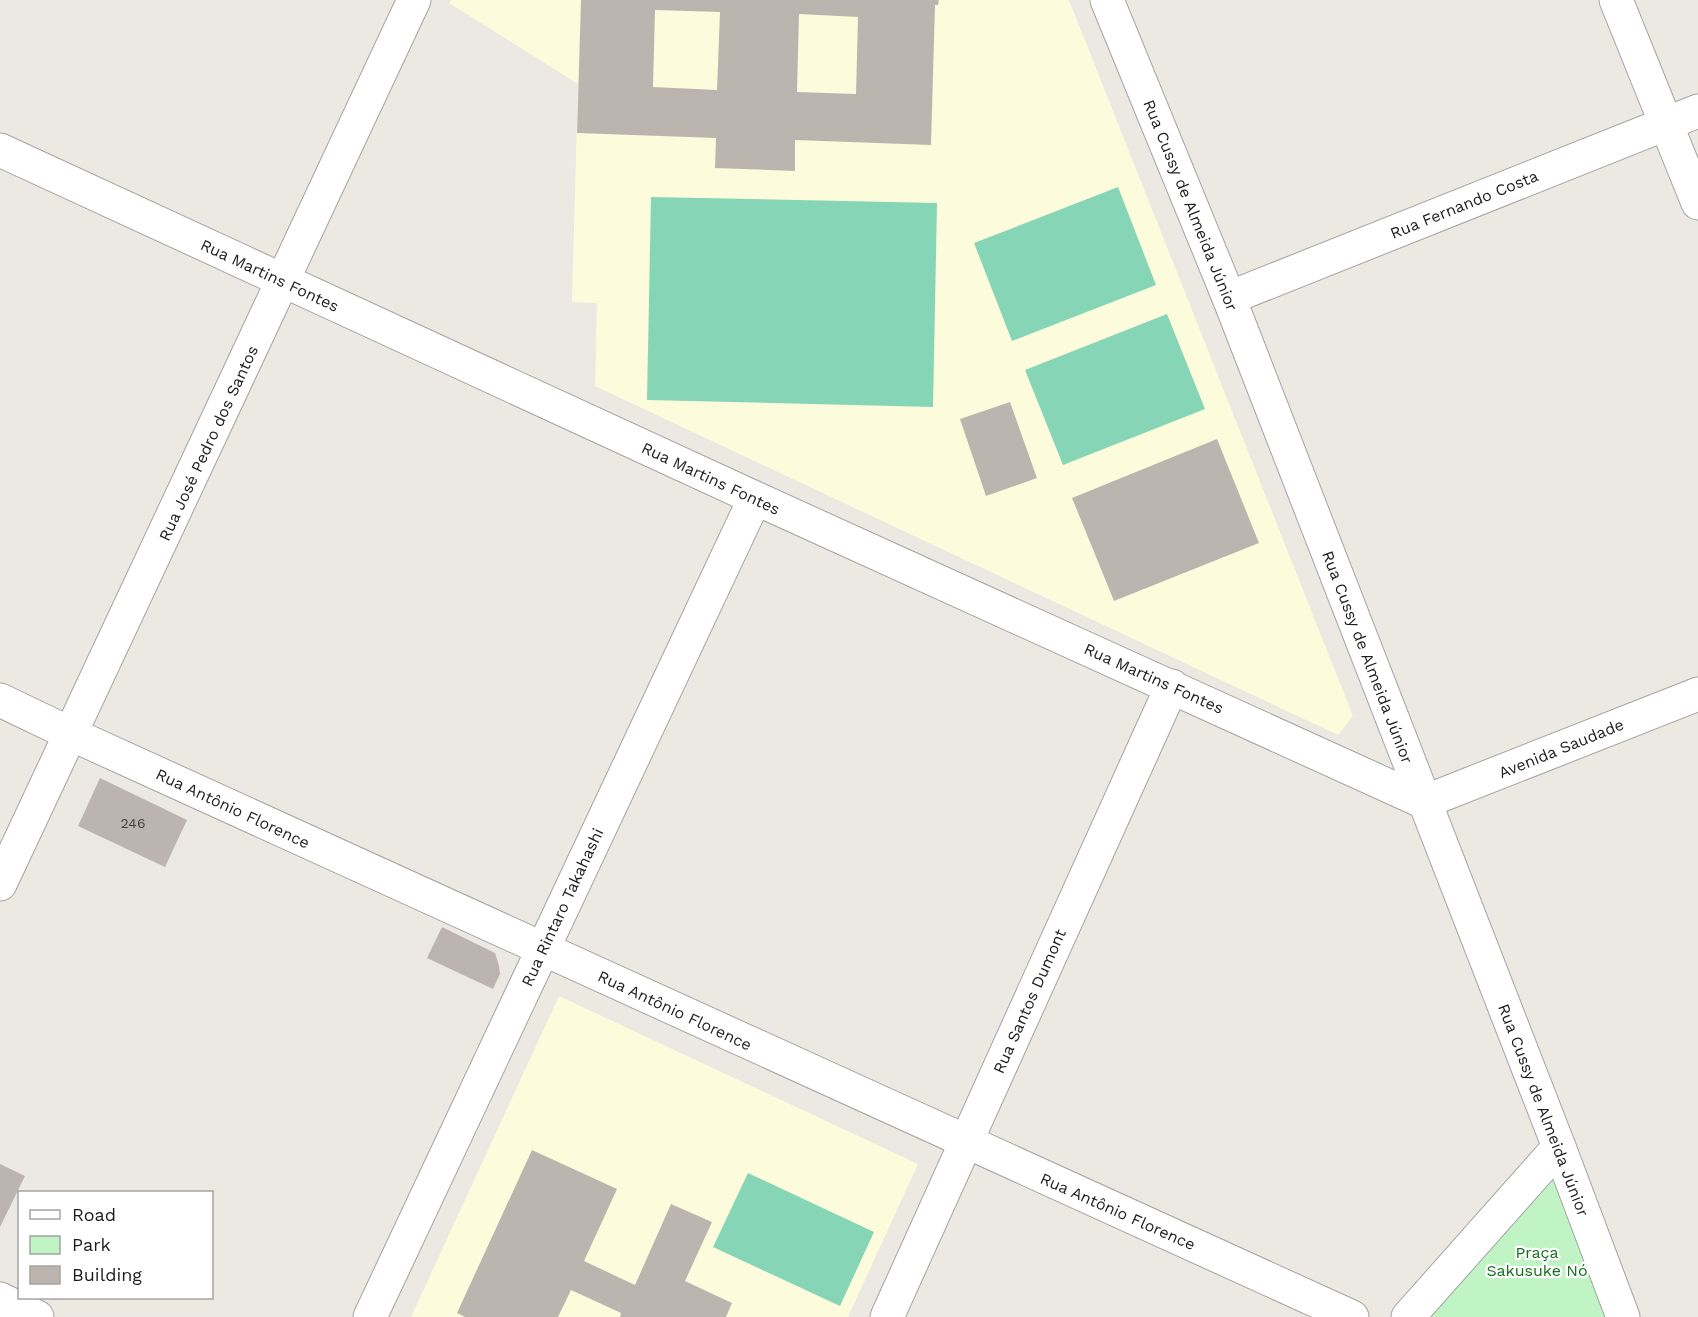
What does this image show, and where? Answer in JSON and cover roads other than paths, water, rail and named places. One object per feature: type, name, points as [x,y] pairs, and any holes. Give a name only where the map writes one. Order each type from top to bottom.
[{"type":"street","name":"Rua José Pedro dos Santos","points":[[0,884],[414,0]]},
{"type":"street","name":"Rua Cussy de Almeida Júnior","points":[[1107,0],[1229,298],[1623,1317]]},
{"type":"street","points":[[1616,0],[1698,203]]},
{"type":"street","name":"Rua Fernando Costa","points":[[1229,298],[1698,111]]},
{"type":"street","name":"Rua Martins Fontes","points":[[0,150],[283,282],[1424,802]]},
{"type":"street","name":"Rua Rintaro Takahashi","points":[[370,1317],[755,498]]},
{"type":"street","name":"Rua Santos Dumont","points":[[887,1317],[1172,686]]},
{"type":"street","name":"Avenida Saudade","points":[[1424,802],[1698,694]]},
{"type":"street","name":"Rua Antônio Florence","points":[[0,700],[1352,1317]]},
{"type":"street","points":[[1408,1317],[1559,1147]]},
{"type":"street","points":[[0,1299],[37,1317]]},
{"type":"park label","name":"Praça Sakusuke Nó","points":[[1537,1261]]}]
